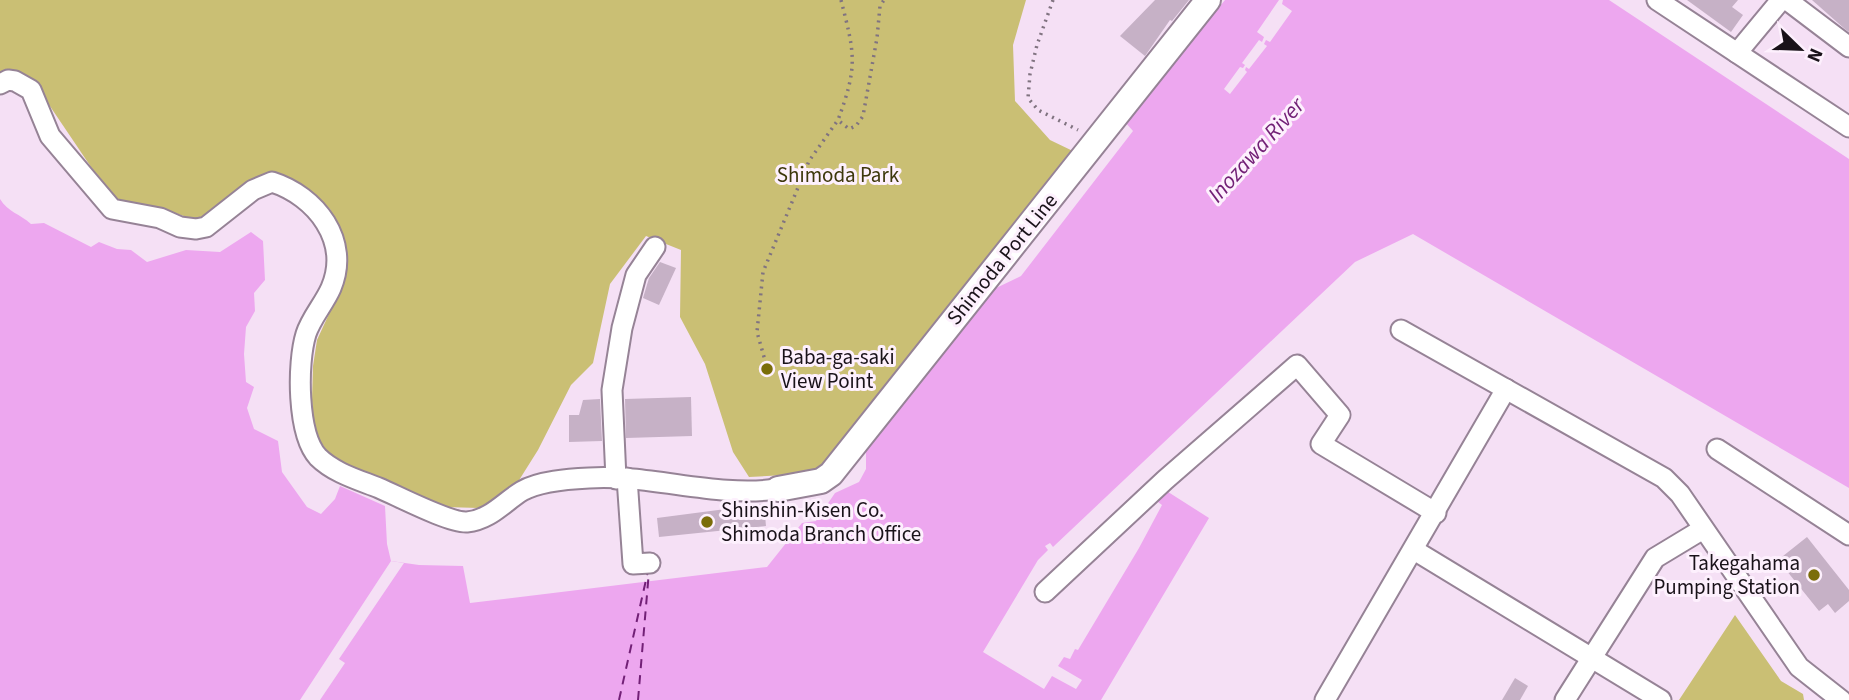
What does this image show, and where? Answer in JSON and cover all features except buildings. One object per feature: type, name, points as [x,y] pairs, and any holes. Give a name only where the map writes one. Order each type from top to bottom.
[{"type":"main road","name":"Shimoda Port Line","points":[[778,489],[821,481],[831,474],[1208,0]]},
{"type":"street","points":[[1657,0],[1848,124]]},
{"type":"street","points":[[1737,53],[1782,0]]},
{"type":"street","points":[[1787,0],[1849,47]]},
{"type":"street","points":[[0,84],[15,80],[31,90],[50,136],[112,209],[160,218],[180,227],[196,229],[206,227],[253,190],[272,182],[298,194],[326,220],[334,238],[335,270],[332,286],[307,331],[303,345],[301,410],[305,436],[319,457],[336,470],[436,513],[469,522],[486,516],[522,491],[539,485],[590,478],[752,493],[778,489]]},
{"type":"street","points":[[650,563],[633,564],[612,390],[622,328],[636,275],[655,247]]},
{"type":"street","points":[[1401,330],[1664,478],[1679,494],[1799,667],[1841,700]]},
{"type":"street","points":[[1045,592],[1165,480],[1297,365],[1340,415],[1321,444],[1436,513]]},
{"type":"street","points":[[1325,700],[1506,389]]},
{"type":"street","points":[[1717,449],[1849,535]]},
{"type":"street","points":[[1565,700],[1655,558],[1703,529]]},
{"type":"street","points":[[1414,550],[1661,700]]},
{"type":"path","points":[[766,364],[757,332],[763,272],[809,161],[838,120],[851,85],[852,46],[841,0]]},
{"type":"path","points":[[838,120],[849,128],[856,126],[863,116],[873,66],[880,6],[884,0]]},
{"type":"path","points":[[1053,0],[1037,45],[1028,98],[1038,110],[1095,140]]},
{"type":"green space","name":"Shimoda Park","points":[[0,0],[1026,0],[1013,45],[1015,101],[1050,140],[1077,153],[823,473],[749,477],[733,452],[705,364],[680,317],[681,250],[646,236],[610,284],[593,363],[571,385],[538,450],[516,485],[479,508],[445,507],[331,457],[314,432],[313,366],[317,340],[334,303],[345,268],[341,234],[330,209],[299,184],[272,177],[198,221],[158,207],[121,203],[91,167],[33,81],[14,71],[0,73]]},
{"type":"green space","points":[[1735,615],[1781,681],[1803,694],[1804,700],[1679,700]]},
{"type":"water","name":"Inozawa River","points":[[1225,0],[1609,0],[1849,159],[1849,488],[1413,234],[1355,262],[1053,547],[1050,543],[1045,546],[1048,550],[1038,560],[983,652],[1044,689],[1052,676],[1076,689],[1082,680],[1058,666],[1064,657],[1070,659],[1075,649],[1078,650],[1139,548],[1162,505],[1158,502],[1165,490],[1209,518],[1101,700],[0,700],[0,199],[31,224],[44,223],[91,247],[99,242],[117,249],[131,250],[147,262],[186,250],[220,252],[251,232],[263,241],[265,280],[254,293],[255,311],[246,327],[244,354],[246,382],[254,387],[247,408],[254,429],[278,441],[282,472],[307,507],[321,514],[335,499],[340,486],[385,506],[387,544],[391,561],[463,566],[470,603],[767,567],[802,523],[816,521],[835,493],[859,482],[866,469],[866,450],[922,374],[994,289],[1021,276],[1133,131],[1125,122]]},
{"type":"pier","points":[[1279,0],[1283,0],[1282,4],[1292,11],[1270,42],[1266,40],[1264,44],[1267,46],[1249,69],[1246,67],[1247,72],[1230,94],[1224,89],[1240,67],[1243,68],[1245,65],[1242,63],[1259,40],[1262,42],[1264,37],[1257,32]]},
{"type":"pier","points":[[391,561],[404,563],[339,659],[345,663],[320,700],[300,700]]},
{"type":"ferry route","points":[[619,700],[648,571]]},
{"type":"ferry route","points":[[638,700],[649,571]]},
{"type":"place","name":"Baba-ga-saki View Point","points":[[767,369]]},
{"type":"place","name":"Shinshin-Kisen Co. Shimoda Branch Office","points":[[707,522]]},
{"type":"place","name":"Takegahama Pumping Station","points":[[1814,575]]}]
